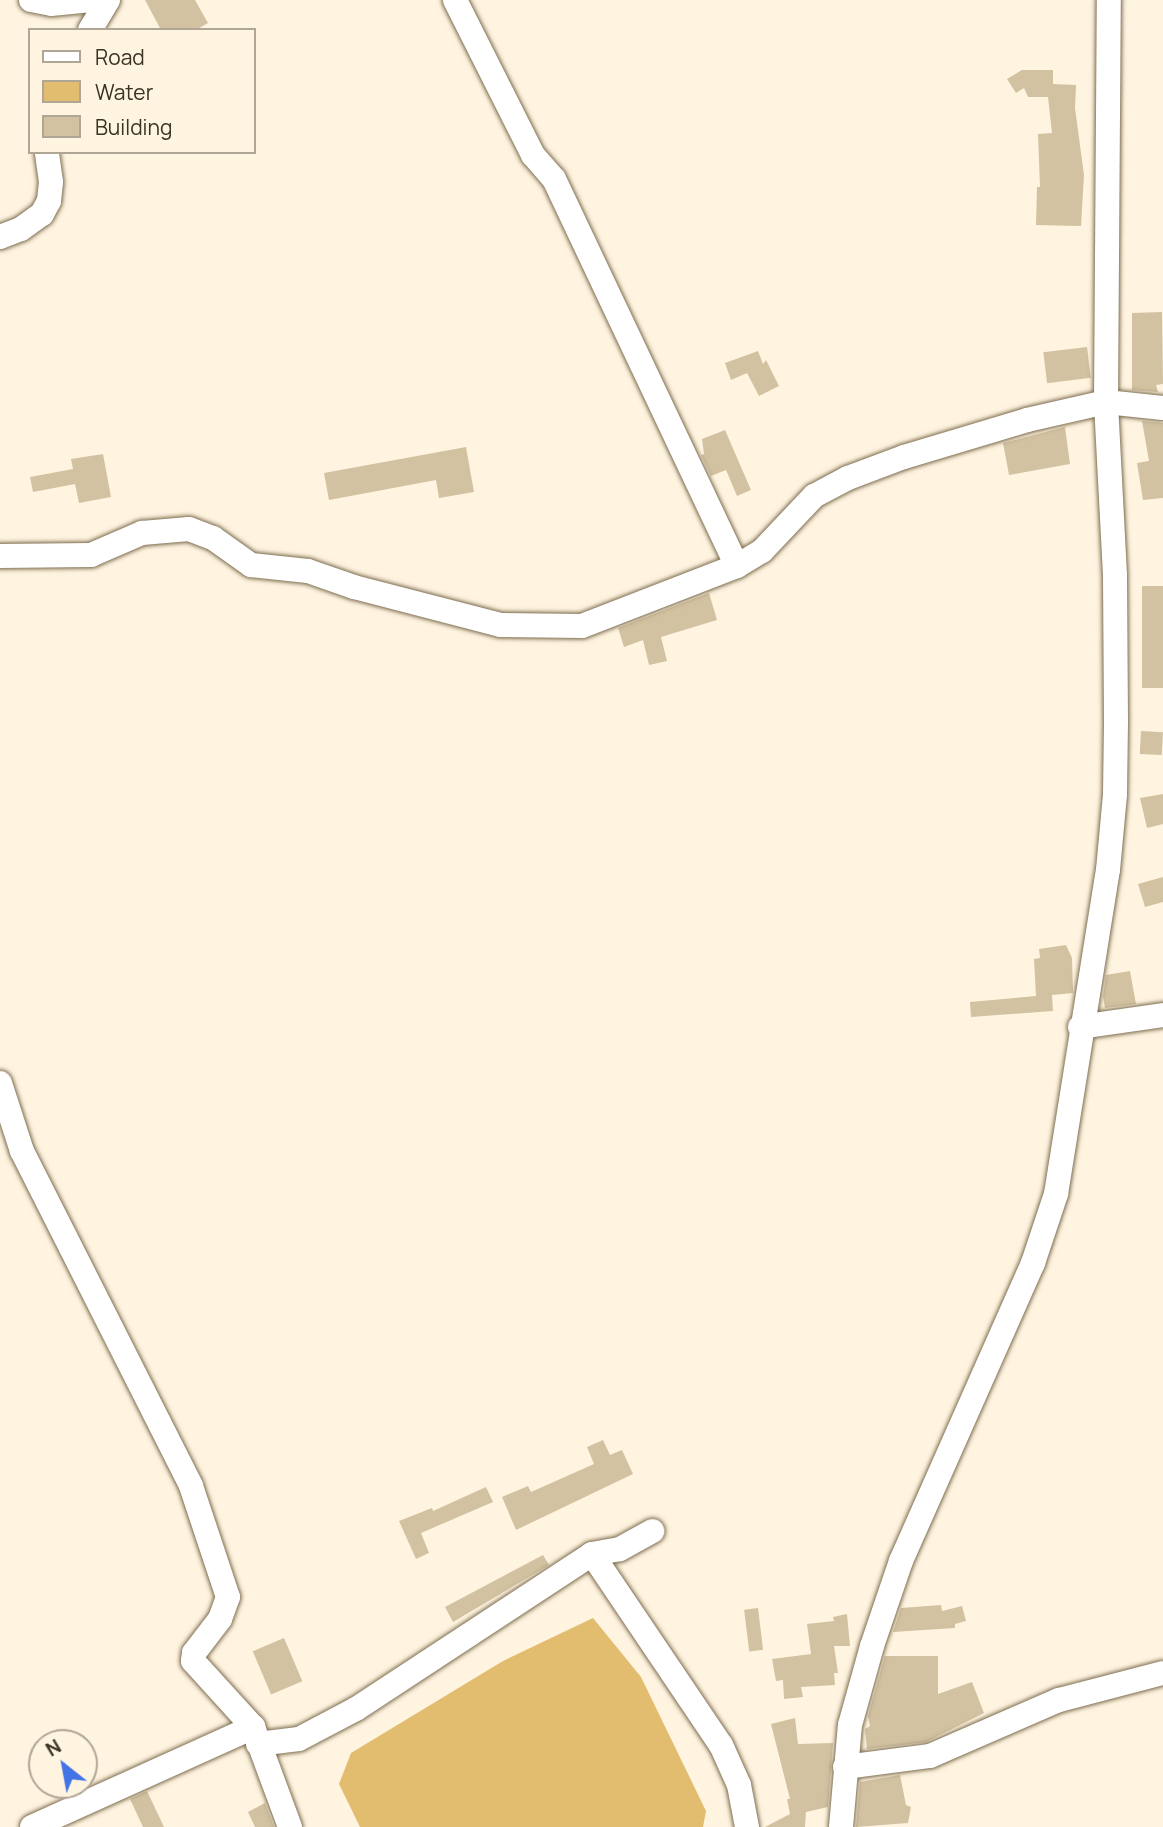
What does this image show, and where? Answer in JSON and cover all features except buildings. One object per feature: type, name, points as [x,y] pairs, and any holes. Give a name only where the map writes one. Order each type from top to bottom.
[{"type":"street","points":[[31,0],[51,4],[92,0]]},
{"type":"street","points":[[91,28],[108,0]]},
{"type":"street","points":[[455,0],[533,155],[554,179],[737,566]]},
{"type":"street","points":[[841,1827],[845,1767],[858,1691],[901,1561],[1023,1286],[1050,1215],[1065,1149],[1080,1027],[1108,870],[1115,794],[1115,575],[1107,402],[1109,0]]},
{"type":"street","points":[[0,237],[21,229],[42,214],[49,201],[51,182],[47,154]]},
{"type":"street","points":[[0,556],[91,555],[142,533],[189,529],[213,538],[251,565],[308,571],[354,587],[501,625],[582,626],[737,566],[761,551],[814,496],[828,486],[904,457],[1027,420],[1107,402],[1163,408]]},
{"type":"street","points":[[1080,1027],[1163,1015]]},
{"type":"street","points":[[0,1083],[22,1150],[191,1486],[224,1576],[228,1597],[227,1606],[194,1653],[193,1661],[255,1735],[290,1827]]},
{"type":"street","points":[[32,1827],[255,1735],[299,1739],[356,1709],[592,1554],[620,1549],[652,1531]]},
{"type":"street","points":[[592,1554],[721,1745],[739,1785],[748,1816],[747,1827]]},
{"type":"street","points":[[845,1767],[930,1756],[1059,1700],[1163,1673]]},
{"type":"water","points":[[593,1618],[641,1677],[706,1811],[703,1827],[360,1827],[339,1784],[351,1753],[503,1661]]}]
